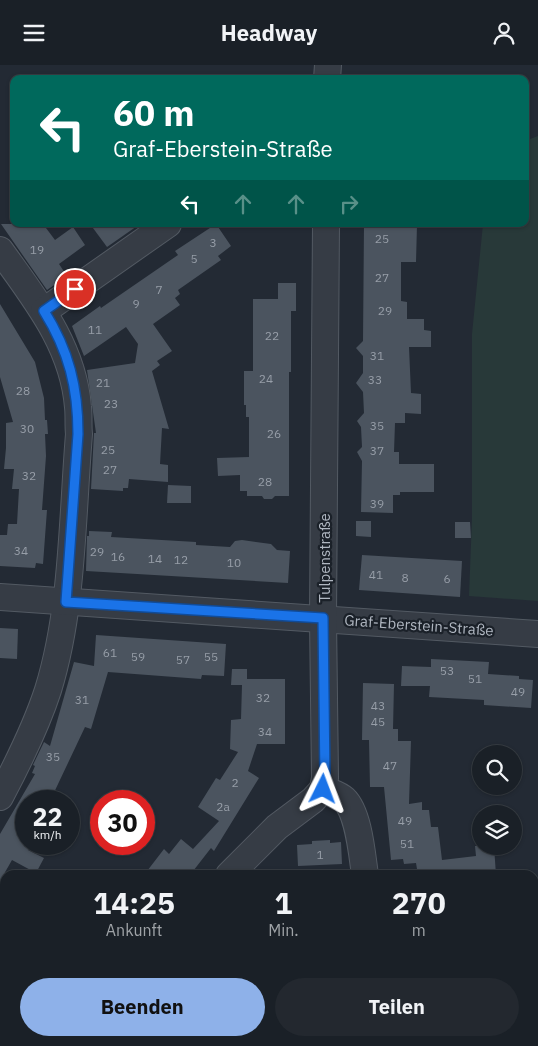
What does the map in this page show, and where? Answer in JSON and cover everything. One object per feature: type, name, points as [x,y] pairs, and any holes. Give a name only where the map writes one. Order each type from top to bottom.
[{"type":"street","points":[[44,311],[164,227]]},
{"type":"street","name":"Tulpenstraße","points":[[323,789],[325,778],[323,618],[326,227]]},
{"type":"street","points":[[0,250],[44,311],[62,343],[70,365],[78,407],[78,434],[66,602],[58,650],[48,691],[33,730],[0,797]]},
{"type":"street","name":"Graf-Eberstein-Straße","points":[[0,597],[538,634]]},
{"type":"street","points":[[234,870],[277,827],[313,800],[323,789],[338,795],[349,804],[354,815],[364,870]]},
{"type":"shaded area","points":[[538,136],[538,601],[469,596],[472,518],[472,334],[483,227],[529,227],[529,139]]},
{"type":"building","points":[[1,224],[10,224],[10,227],[45,227],[55,240],[73,227],[85,245],[59,264],[67,276],[47,290]]},
{"type":"building","points":[[92,227],[136,227],[107,247]]},
{"type":"building","points":[[211,227],[218,227],[231,246],[218,256],[221,260],[178,290],[180,294],[175,298],[180,305],[153,324],[172,351],[157,361],[160,365],[152,371],[169,429],[162,428],[160,464],[168,465],[168,482],[129,479],[128,488],[123,488],[123,491],[91,489],[94,433],[96,433],[87,370],[135,363],[138,344],[126,327],[84,356],[72,326],[178,255],[175,251]]},
{"type":"building","points":[[364,227],[417,227],[416,262],[401,262],[401,301],[407,302],[407,319],[424,319],[424,330],[431,331],[431,347],[409,347],[411,393],[421,394],[421,414],[405,413],[405,423],[395,423],[394,452],[399,452],[399,464],[434,464],[434,492],[400,492],[400,495],[393,495],[393,513],[361,512],[362,461],[357,452],[362,447],[361,427],[357,421],[364,413],[363,392],[356,383],[363,373],[363,356],[356,348],[363,341]]},
{"type":"building","points":[[278,283],[296,283],[296,311],[291,311],[289,496],[275,496],[272,499],[264,499],[262,496],[247,496],[247,491],[240,491],[240,475],[218,476],[217,458],[249,457],[249,417],[246,417],[246,405],[244,405],[244,371],[253,371],[253,299],[278,299]]},
{"type":"building","points":[[0,304],[35,362],[44,398],[45,420],[47,420],[48,434],[45,434],[46,456],[42,510],[47,510],[43,564],[36,563],[35,568],[0,566],[0,535],[7,535],[8,524],[17,524],[19,489],[12,489],[14,469],[4,469],[6,423],[13,422],[0,377]]},
{"type":"building","points":[[168,485],[191,486],[191,503],[167,503]]},
{"type":"building","points":[[356,521],[371,521],[371,537],[356,536]]},
{"type":"building","points":[[455,522],[470,522],[471,538],[455,538]]},
{"type":"building","points":[[89,531],[112,532],[111,537],[196,542],[196,545],[230,547],[235,541],[242,540],[271,544],[277,550],[290,551],[288,583],[86,571],[87,536],[89,536]]},
{"type":"building","points":[[362,555],[462,561],[460,597],[359,590]]},
{"type":"building","points":[[0,628],[18,629],[17,659],[0,658]]},
{"type":"building","points":[[96,635],[226,644],[224,676],[202,675],[201,679],[108,672],[91,729],[85,727],[55,790],[26,790],[35,774],[32,773],[35,766],[33,765],[44,742],[50,746],[74,662],[94,666]]},
{"type":"building","points":[[431,659],[489,662],[488,674],[519,676],[519,679],[533,680],[531,708],[484,705],[484,700],[429,697],[430,686],[401,686],[402,666],[431,667]]},
{"type":"building","points":[[232,669],[247,669],[247,679],[285,679],[285,744],[257,744],[248,771],[259,778],[214,851],[211,848],[194,870],[148,870],[164,849],[169,854],[181,839],[193,849],[219,821],[198,807],[216,778],[220,780],[238,752],[230,749],[231,720],[241,719],[242,685],[231,685]]},
{"type":"building","points":[[363,683],[394,684],[393,729],[398,729],[398,741],[411,741],[409,804],[422,802],[422,810],[429,810],[431,827],[438,827],[442,860],[476,855],[495,855],[496,870],[417,870],[416,863],[404,864],[403,859],[391,860],[384,787],[370,787],[369,740],[362,740]]},
{"type":"building","points":[[15,808],[15,855],[38,855],[44,858],[38,870],[30,870],[12,860],[6,870],[0,870],[0,834]]},
{"type":"building","points":[[330,840],[330,843],[341,842],[342,864],[298,866],[297,845],[312,844],[312,841]]},
{"type":"route","points":[[75,289],[44,311],[62,343],[70,365],[78,407],[78,434],[66,602],[323,618],[325,778],[323,789]]}]
